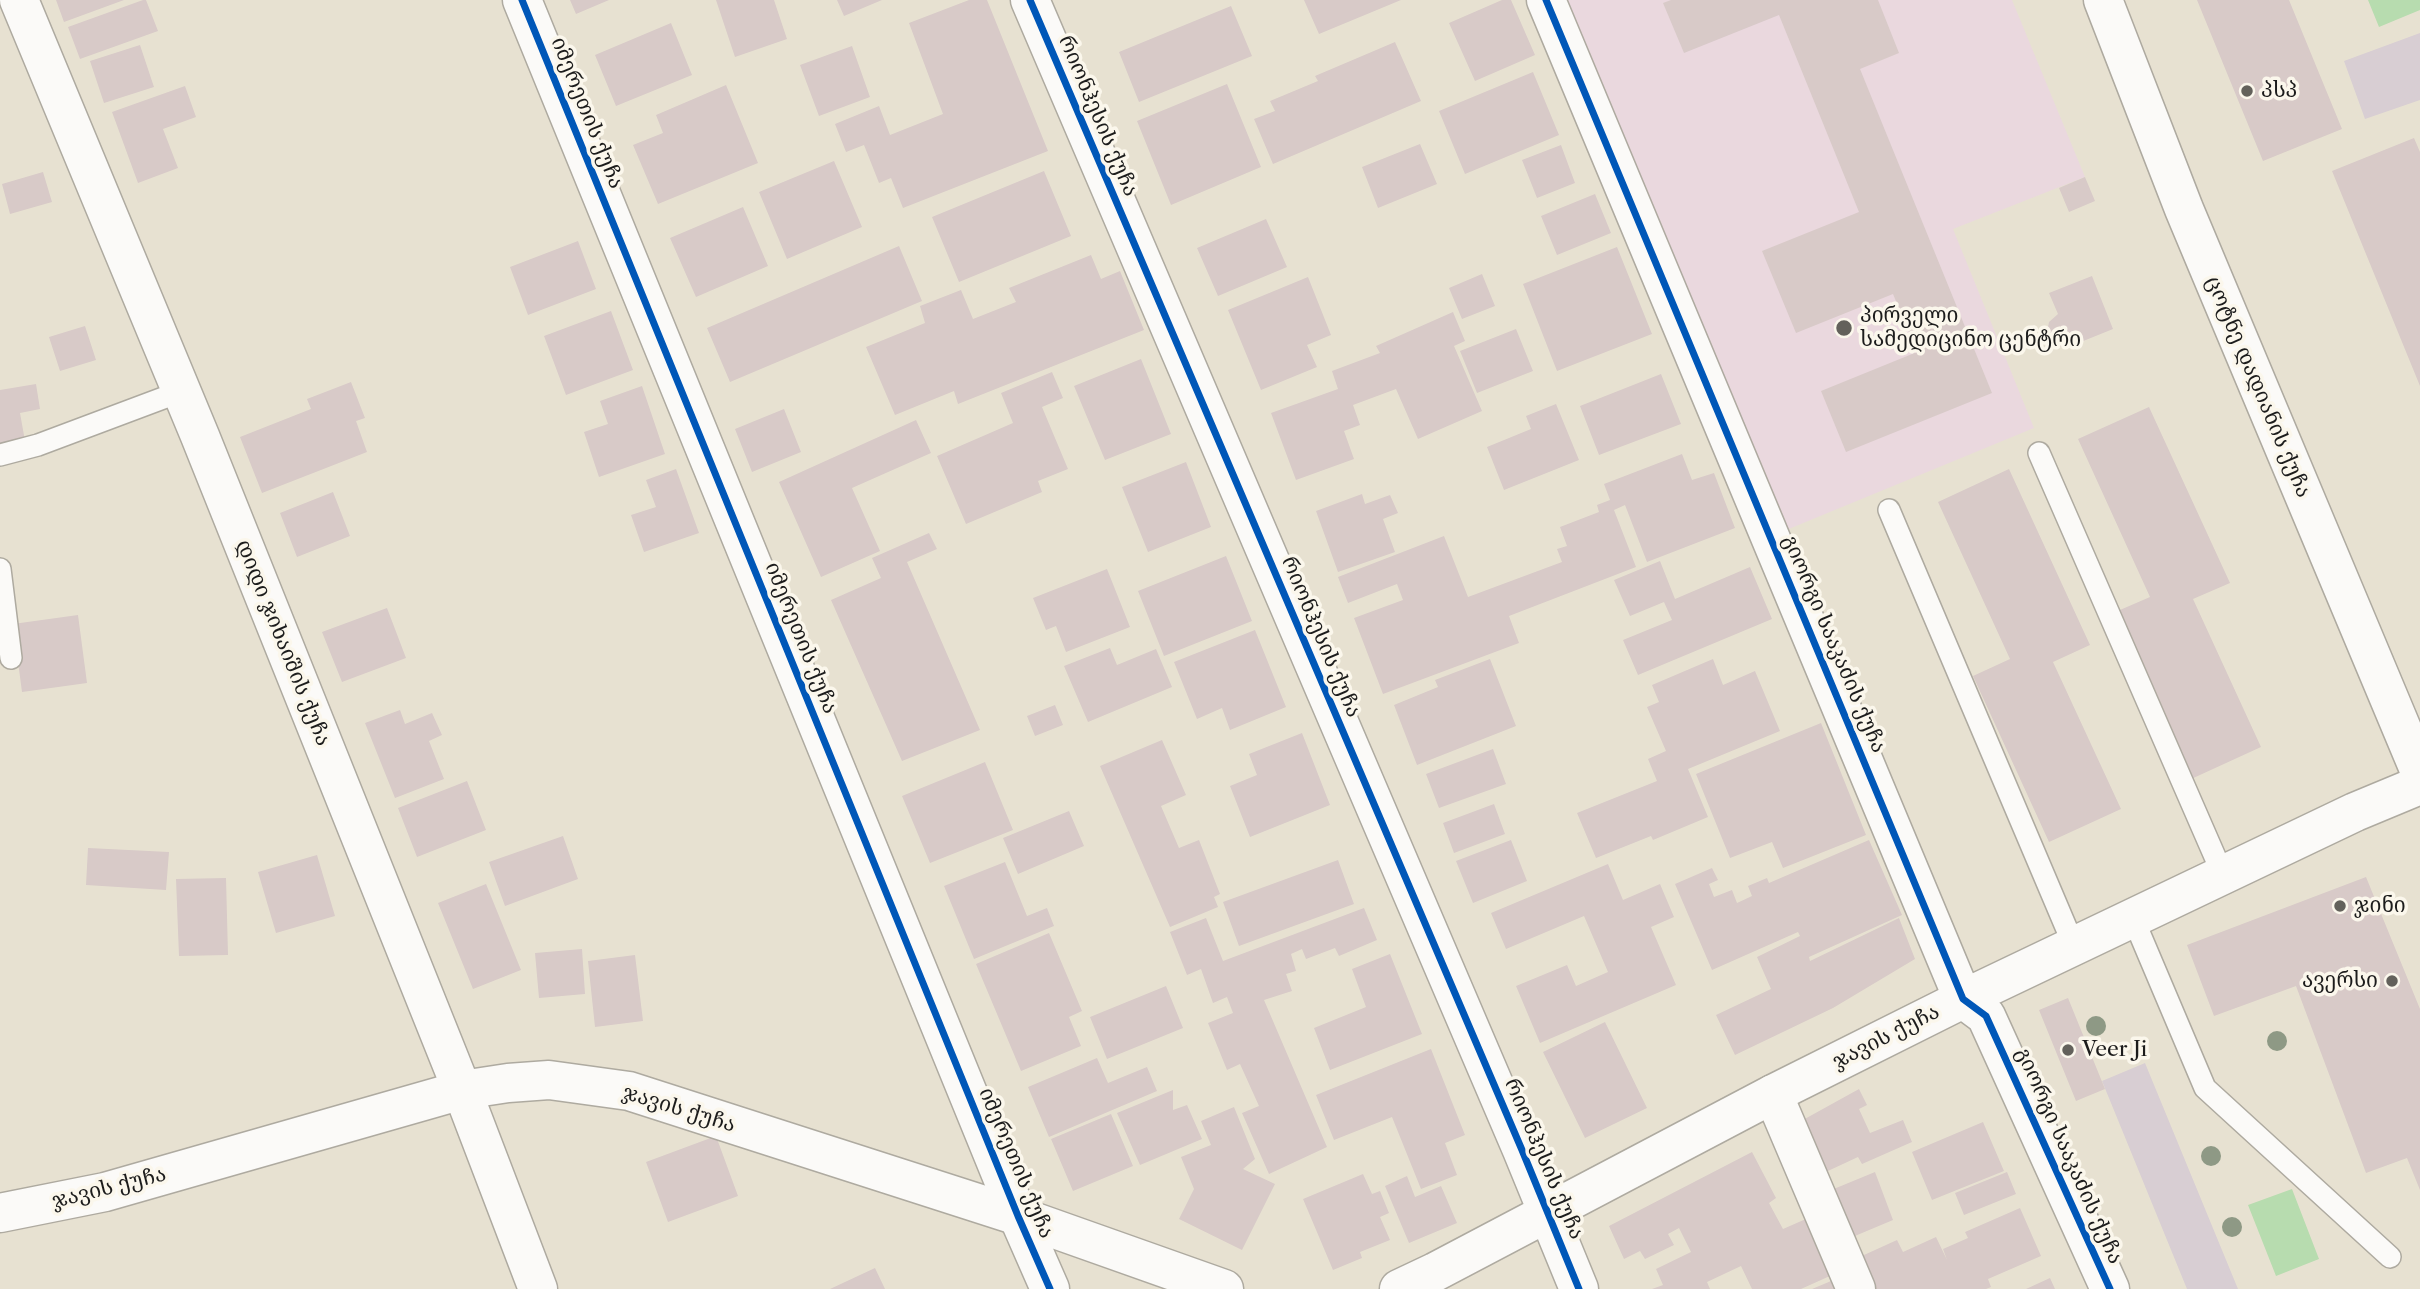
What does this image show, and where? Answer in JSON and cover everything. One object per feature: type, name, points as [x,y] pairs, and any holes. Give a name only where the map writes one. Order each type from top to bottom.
[{"type":"street","name":"დიდი ჯიხაიშის ქუჩა","points":[[19,0],[181,391],[462,1090],[531,1285]]},
{"type":"street","name":"იმერეთის ქუჩა","points":[[522,0],[1050,1289]]},
{"type":"street","name":"რიონჰესის ქუჩა","points":[[1030,0],[1579,1289]]},
{"type":"street","name":"გიორგი სააკაძის ქუჩა","points":[[1546,0],[1963,999],[1986,1016],[2110,1289]]},
{"type":"street","name":"ცოტნე დადიანის ქუჩა","points":[[2103,0],[2184,209],[2420,772]]},
{"type":"street","name":"ჯავის ქუჩა","points":[[1399,1289],[1773,1094],[1963,999],[2355,812],[2420,785]]},
{"type":"street","name":"ჯავის ქუჩა","points":[[0,1213],[105,1192],[462,1090],[549,1080],[629,1091],[1018,1216],[1224,1289]]},
{"type":"street","points":[[1773,1094],[1856,1289]]},
{"type":"lane","points":[[0,455],[38,445],[181,391]]},
{"type":"lane","points":[[2039,453],[2223,875]]},
{"type":"lane","points":[[1889,510],[2074,946]]},
{"type":"lane","points":[[0,569],[11,658]]},
{"type":"lane","points":[[2133,918],[2205,1088],[2390,1257]]},
{"type":"shaded area","name":"პირველი სამედიცინო ცენტრი","points":[[1559,0],[2012,0],[2085,177],[1953,229],[2034,428],[1779,533]]},
{"type":"shaded area","points":[[2420,33],[2420,100],[2365,119],[2344,61]]},
{"type":"shaded area","points":[[2145,1063],[2238,1289],[2187,1289],[2102,1081]]},
{"type":"green space","points":[[2368,0],[2420,0],[2420,10],[2379,27]]},
{"type":"green space","points":[[2292,1189],[2319,1259],[2276,1276],[2248,1205]]},
{"type":"building","points":[[56,0],[124,0],[64,22]]},
{"type":"building","points":[[146,0],[158,31],[80,59],[68,27]]},
{"type":"building","points":[[570,0],[609,0],[576,14]]},
{"type":"building","points":[[716,0],[774,0],[787,39],[735,57]]},
{"type":"building","points":[[837,0],[882,0],[844,16]]},
{"type":"building","points":[[969,0],[987,0],[1048,151],[903,208],[891,178],[879,183],[864,145],[846,152],[835,124],[879,106],[890,135],[943,114],[909,23]]},
{"type":"building","points":[[1304,0],[1401,0],[1319,34]]},
{"type":"building","points":[[1502,0],[1511,0],[1535,55],[1475,81],[1449,23]]},
{"type":"building","points":[[1671,0],[1878,0],[1899,53],[1860,69],[1992,393],[1846,452],[1821,391],[1917,352],[1893,294],[1796,333],[1762,251],[1859,212],[1779,15],[1684,53],[1663,3]]},
{"type":"building","points":[[2197,0],[2289,0],[2342,129],[2263,161]]},
{"type":"building","points":[[1231,6],[1252,56],[1139,102],[1119,52]]},
{"type":"building","points":[[671,23],[692,75],[616,106],[595,55]]},
{"type":"building","points":[[1395,42],[1421,101],[1273,164],[1254,119],[1275,111],[1270,101],[1318,81],[1315,76]]},
{"type":"building","points":[[140,45],[154,87],[104,103],[90,61]]},
{"type":"building","points":[[852,46],[870,97],[819,116],[800,65]]},
{"type":"building","points":[[1533,72],[1559,135],[1465,174],[1439,111]]},
{"type":"building","points":[[1227,84],[1261,167],[1171,205],[1137,121]]},
{"type":"building","points":[[726,85],[758,163],[658,204],[633,145],[663,133],[656,115]]},
{"type":"building","points":[[185,86],[196,117],[163,129],[178,168],[138,183],[112,112]]},
{"type":"building","points":[[2414,138],[2420,152],[2420,386],[2332,171]]},
{"type":"building","points":[[1420,144],[1437,184],[1378,208],[1362,167]]},
{"type":"building","points":[[1561,145],[1575,183],[1537,198],[1522,160]]},
{"type":"building","points":[[834,161],[862,227],[787,259],[759,192]]},
{"type":"building","points":[[1044,171],[1071,236],[959,282],[932,217]]},
{"type":"building","points":[[43,172],[52,202],[10,214],[2,184]]},
{"type":"building","points":[[2085,177],[2095,201],[2069,212],[2059,188]]},
{"type":"building","points":[[1595,194],[1611,233],[1557,255],[1541,216]]},
{"type":"building","points":[[743,207],[768,266],[696,297],[670,238]]},
{"type":"building","points":[[1266,219],[1287,267],[1218,296],[1197,248]]},
{"type":"building","points":[[578,241],[596,289],[528,315],[510,267]]},
{"type":"building","points":[[899,246],[922,301],[730,382],[707,328]]},
{"type":"building","points":[[1617,247],[1652,334],[1557,371],[1523,284]]},
{"type":"building","points":[[1091,255],[1101,279],[1120,271],[1144,330],[958,404],[954,391],[895,415],[866,347],[925,323],[920,306],[961,290],[973,319],[1016,302],[1009,288]]},
{"type":"building","points":[[1482,274],[1495,306],[1462,319],[1449,288]]},
{"type":"building","points":[[2092,276],[2113,329],[2071,346],[2070,343],[2061,347],[2051,341],[2047,332],[2049,322],[2058,314],[2049,293]]},
{"type":"building","points":[[1308,277],[1331,335],[1307,345],[1317,367],[1261,390],[1228,310]]},
{"type":"building","points":[[611,311],[633,370],[566,395],[544,336]]},
{"type":"building","points":[[1453,312],[1465,341],[1454,346],[1482,411],[1418,439],[1396,389],[1353,405],[1360,425],[1344,431],[1354,459],[1296,480],[1271,413],[1338,389],[1332,371],[1380,353],[1376,346]]},
{"type":"building","points":[[85,326],[96,360],[60,371],[49,337]]},
{"type":"building","points":[[1516,329],[1533,371],[1477,393],[1460,351]]},
{"type":"building","points":[[1141,359],[1171,434],[1105,460],[1074,386]]},
{"type":"building","points":[[1052,372],[1063,398],[1042,407],[1068,469],[1038,481],[1042,492],[966,524],[937,456],[1013,423],[1001,393]]},
{"type":"building","points":[[1661,374],[1681,424],[1599,455],[1580,406]]},
{"type":"building","points":[[351,382],[365,418],[356,421],[367,452],[262,493],[240,437],[311,409],[307,399]]},
{"type":"building","points":[[36,384],[40,409],[20,413],[25,441],[0,445],[0,390]]},
{"type":"building","points":[[642,386],[665,454],[599,477],[584,432],[608,424],[600,401]]},
{"type":"building","points":[[1556,404],[1579,460],[1504,490],[1487,447],[1531,429],[1526,416]]},
{"type":"building","points":[[2149,407],[2230,583],[2193,599],[2261,747],[2189,780],[2113,613],[2150,597],[2078,439]]},
{"type":"building","points":[[784,409],[801,452],[752,472],[735,429]]},
{"type":"building","points":[[916,420],[931,453],[852,488],[880,551],[821,577],[779,482]]},
{"type":"building","points":[[1682,454],[1692,480],[1714,473],[1735,528],[1647,562],[1625,505],[1614,510],[1636,567],[1509,616],[1519,643],[1383,694],[1354,618],[1403,600],[1397,584],[1348,603],[1338,577],[1444,536],[1468,597],[1562,562],[1557,549],[1567,546],[1560,527],[1599,512],[1597,505],[1610,500],[1604,484]]},
{"type":"building","points":[[1186,462],[1211,527],[1148,552],[1122,487]]},
{"type":"building","points":[[676,469],[699,533],[644,552],[631,515],[656,507],[646,480]]},
{"type":"building","points":[[2009,469],[2090,645],[2053,662],[2121,809],[2049,842],[1973,676],[2010,659],[1938,502]]},
{"type":"building","points":[[333,492],[350,536],[297,557],[280,513]]},
{"type":"building","points":[[1362,494],[1365,504],[1390,495],[1398,513],[1383,519],[1395,552],[1338,572],[1316,511]]},
{"type":"building","points":[[929,533],[937,549],[907,562],[980,730],[902,761],[831,600],[881,578],[872,558]]},
{"type":"building","points":[[1226,556],[1252,621],[1164,656],[1138,591]]},
{"type":"building","points":[[1660,561],[1675,599],[1750,567],[1772,619],[1638,675],[1623,640],[1672,620],[1664,602],[1630,616],[1614,580]]},
{"type":"building","points":[[1107,569],[1130,627],[1066,652],[1056,626],[1046,630],[1033,598]]},
{"type":"building","points":[[387,608],[406,658],[342,682],[322,632]]},
{"type":"building","points":[[78,615],[87,683],[22,692],[13,624]]},
{"type":"building","points":[[1255,630],[1286,707],[1230,730],[1222,708],[1197,719],[1174,662]]},
{"type":"building","points":[[1110,648],[1117,665],[1156,649],[1172,687],[1088,722],[1064,666]]},
{"type":"building","points":[[1490,659],[1516,726],[1417,765],[1394,705],[1438,687],[1435,680]]},
{"type":"building","points":[[1713,659],[1723,685],[1755,671],[1780,731],[1688,769],[1708,817],[1653,840],[1651,836],[1596,858],[1577,813],[1657,781],[1648,759],[1666,751],[1647,707],[1659,702],[1652,685]]},
{"type":"building","points":[[1055,705],[1063,725],[1035,736],[1027,716]]},
{"type":"building","points":[[400,710],[405,724],[432,713],[442,735],[429,741],[444,779],[395,798],[365,723]]},
{"type":"building","points":[[1821,723],[1866,835],[1783,868],[1772,842],[1730,858],[1696,774]]},
{"type":"building","points":[[1302,733],[1330,805],[1250,837],[1230,786],[1257,775],[1249,754]]},
{"type":"building","points":[[1162,740],[1186,795],[1161,806],[1179,848],[1199,840],[1220,894],[1214,897],[1218,907],[1170,927],[1100,766]]},
{"type":"building","points":[[1493,749],[1506,784],[1439,808],[1426,774]]},
{"type":"building","points":[[985,762],[1013,830],[930,863],[902,796]]},
{"type":"building","points":[[467,781],[486,830],[417,857],[398,808]]},
{"type":"building","points":[[1494,804],[1505,834],[1454,853],[1443,823]]},
{"type":"building","points":[[1069,811],[1084,846],[1018,874],[1003,838]]},
{"type":"building","points":[[563,836],[578,879],[505,906],[489,862]]},
{"type":"building","points":[[1511,840],[1527,881],[1473,903],[1456,861]]},
{"type":"building","points":[[1869,840],[1902,915],[1809,957],[1810,961],[1899,918],[1915,959],[1833,1008],[1735,1055],[1716,1015],[1771,989],[1757,957],[1800,936],[1798,932],[1712,970],[1675,884],[1712,868],[1718,880],[1709,884],[1714,897],[1732,890],[1737,903],[1752,896],[1748,886],[1767,878],[1769,883]]},
{"type":"building","points":[[88,848],[169,852],[166,890],[86,885]]},
{"type":"building","points":[[317,855],[335,916],[276,933],[258,872]]},
{"type":"building","points":[[1338,860],[1354,904],[1239,946],[1223,902]]},
{"type":"building","points":[[1005,862],[1027,916],[1047,908],[1054,926],[974,959],[944,886]]},
{"type":"building","points":[[1608,864],[1623,900],[1660,884],[1674,917],[1651,927],[1676,985],[1540,1043],[1516,986],[1567,965],[1576,986],[1608,972],[1584,916],[1506,949],[1491,913]]},
{"type":"building","points":[[2366,877],[2420,1009],[2420,1190],[2407,1158],[2366,1173],[2296,986],[2214,1016],[2187,945]]},
{"type":"building","points":[[226,878],[228,955],[179,956],[176,879]]},
{"type":"building","points":[[486,884],[521,970],[473,989],[438,903]]},
{"type":"building","points":[[1364,908],[1377,940],[1339,956],[1335,948],[1306,959],[1302,949],[1291,954],[1296,971],[1286,974],[1292,991],[1264,1000],[1327,1147],[1269,1174],[1242,1113],[1259,1106],[1240,1064],[1227,1070],[1208,1023],[1233,1013],[1227,997],[1213,1003],[1201,969],[1187,975],[1170,932],[1206,918],[1223,961]]},
{"type":"building","points":[[1049,933],[1082,1011],[1069,1017],[1081,1046],[1021,1071],[976,964]]},
{"type":"building","points":[[582,949],[585,994],[539,998],[535,953]]},
{"type":"building","points":[[1390,954],[1422,1034],[1330,1070],[1314,1028],[1366,1007],[1352,969]]},
{"type":"building","points":[[635,955],[643,1021],[595,1027],[588,961]]},
{"type":"building","points":[[1166,986],[1183,1028],[1107,1059],[1090,1017]]},
{"type":"building","points":[[2068,998],[2105,1089],[2076,1101],[2039,1010]]},
{"type":"building","points":[[1605,1022],[1647,1108],[1585,1138],[1543,1052]]},
{"type":"building","points":[[1431,1049],[1465,1135],[1445,1143],[1457,1175],[1421,1189],[1392,1117],[1334,1140],[1316,1095]]},
{"type":"building","points":[[1097,1058],[1108,1083],[1147,1067],[1157,1091],[1049,1137],[1028,1087]]},
{"type":"building","points":[[1859,1089],[1867,1105],[1859,1109],[1870,1133],[1903,1120],[1912,1142],[1862,1164],[1858,1157],[1815,1177],[1792,1126]]},
{"type":"building","points":[[1173,1090],[1173,1110],[1187,1105],[1202,1139],[1140,1165],[1117,1113]]},
{"type":"building","points":[[1234,1107],[1255,1159],[1243,1169],[1275,1184],[1242,1250],[1179,1219],[1194,1189],[1181,1157],[1211,1145],[1201,1121]]},
{"type":"building","points":[[1111,1114],[1133,1166],[1073,1191],[1051,1139]]},
{"type":"building","points":[[1983,1122],[2004,1171],[1932,1200],[1912,1152]]},
{"type":"building","points":[[716,1136],[738,1196],[668,1222],[646,1162]]},
{"type":"building","points":[[1752,1152],[1776,1198],[1769,1203],[1783,1229],[1815,1215],[1841,1271],[1801,1289],[1752,1289],[1741,1266],[1707,1282],[1710,1289],[1652,1289],[1663,1285],[1656,1269],[1691,1252],[1679,1228],[1668,1234],[1674,1245],[1645,1259],[1640,1251],[1624,1259],[1609,1226]]},
{"type":"building","points":[[1875,1172],[1893,1220],[1843,1241],[1824,1193]]},
{"type":"building","points":[[2007,1172],[2016,1194],[1964,1215],[1955,1193]]},
{"type":"building","points":[[1363,1174],[1372,1194],[1380,1191],[1389,1213],[1380,1217],[1390,1240],[1360,1252],[1362,1258],[1333,1270],[1303,1199]]},
{"type":"building","points":[[1407,1176],[1415,1197],[1441,1186],[1457,1223],[1409,1243],[1385,1186]]},
{"type":"building","points":[[2020,1208],[2041,1256],[1988,1279],[1991,1287],[1864,1289],[1853,1260],[1897,1240],[1903,1252],[1936,1237],[1947,1260],[1943,1249],[1968,1238],[1965,1232]]},
{"type":"building","points":[[875,1268],[885,1289],[830,1289]]},
{"type":"building","points":[[1843,1276],[1848,1289],[1812,1289]]},
{"type":"building","points":[[2050,1278],[2055,1289],[2026,1289]]},
{"type":"cycle path","points":[[522,0],[1050,1289]]},
{"type":"cycle path","points":[[1030,0],[1579,1289]]},
{"type":"cycle path","points":[[1546,0],[1963,999],[1986,1016],[2110,1289]]},
{"type":"place","name":"პსპ","points":[[2247,91]]},
{"type":"place","name":"პირველი სამედიცინო ცენტრი","points":[[1844,328]]},
{"type":"place","name":"ჯინი","points":[[2340,906]]},
{"type":"place","name":"ავერსი","points":[[2392,981]]},
{"type":"place","name":"Veer Ji","points":[[2068,1050]]}]
